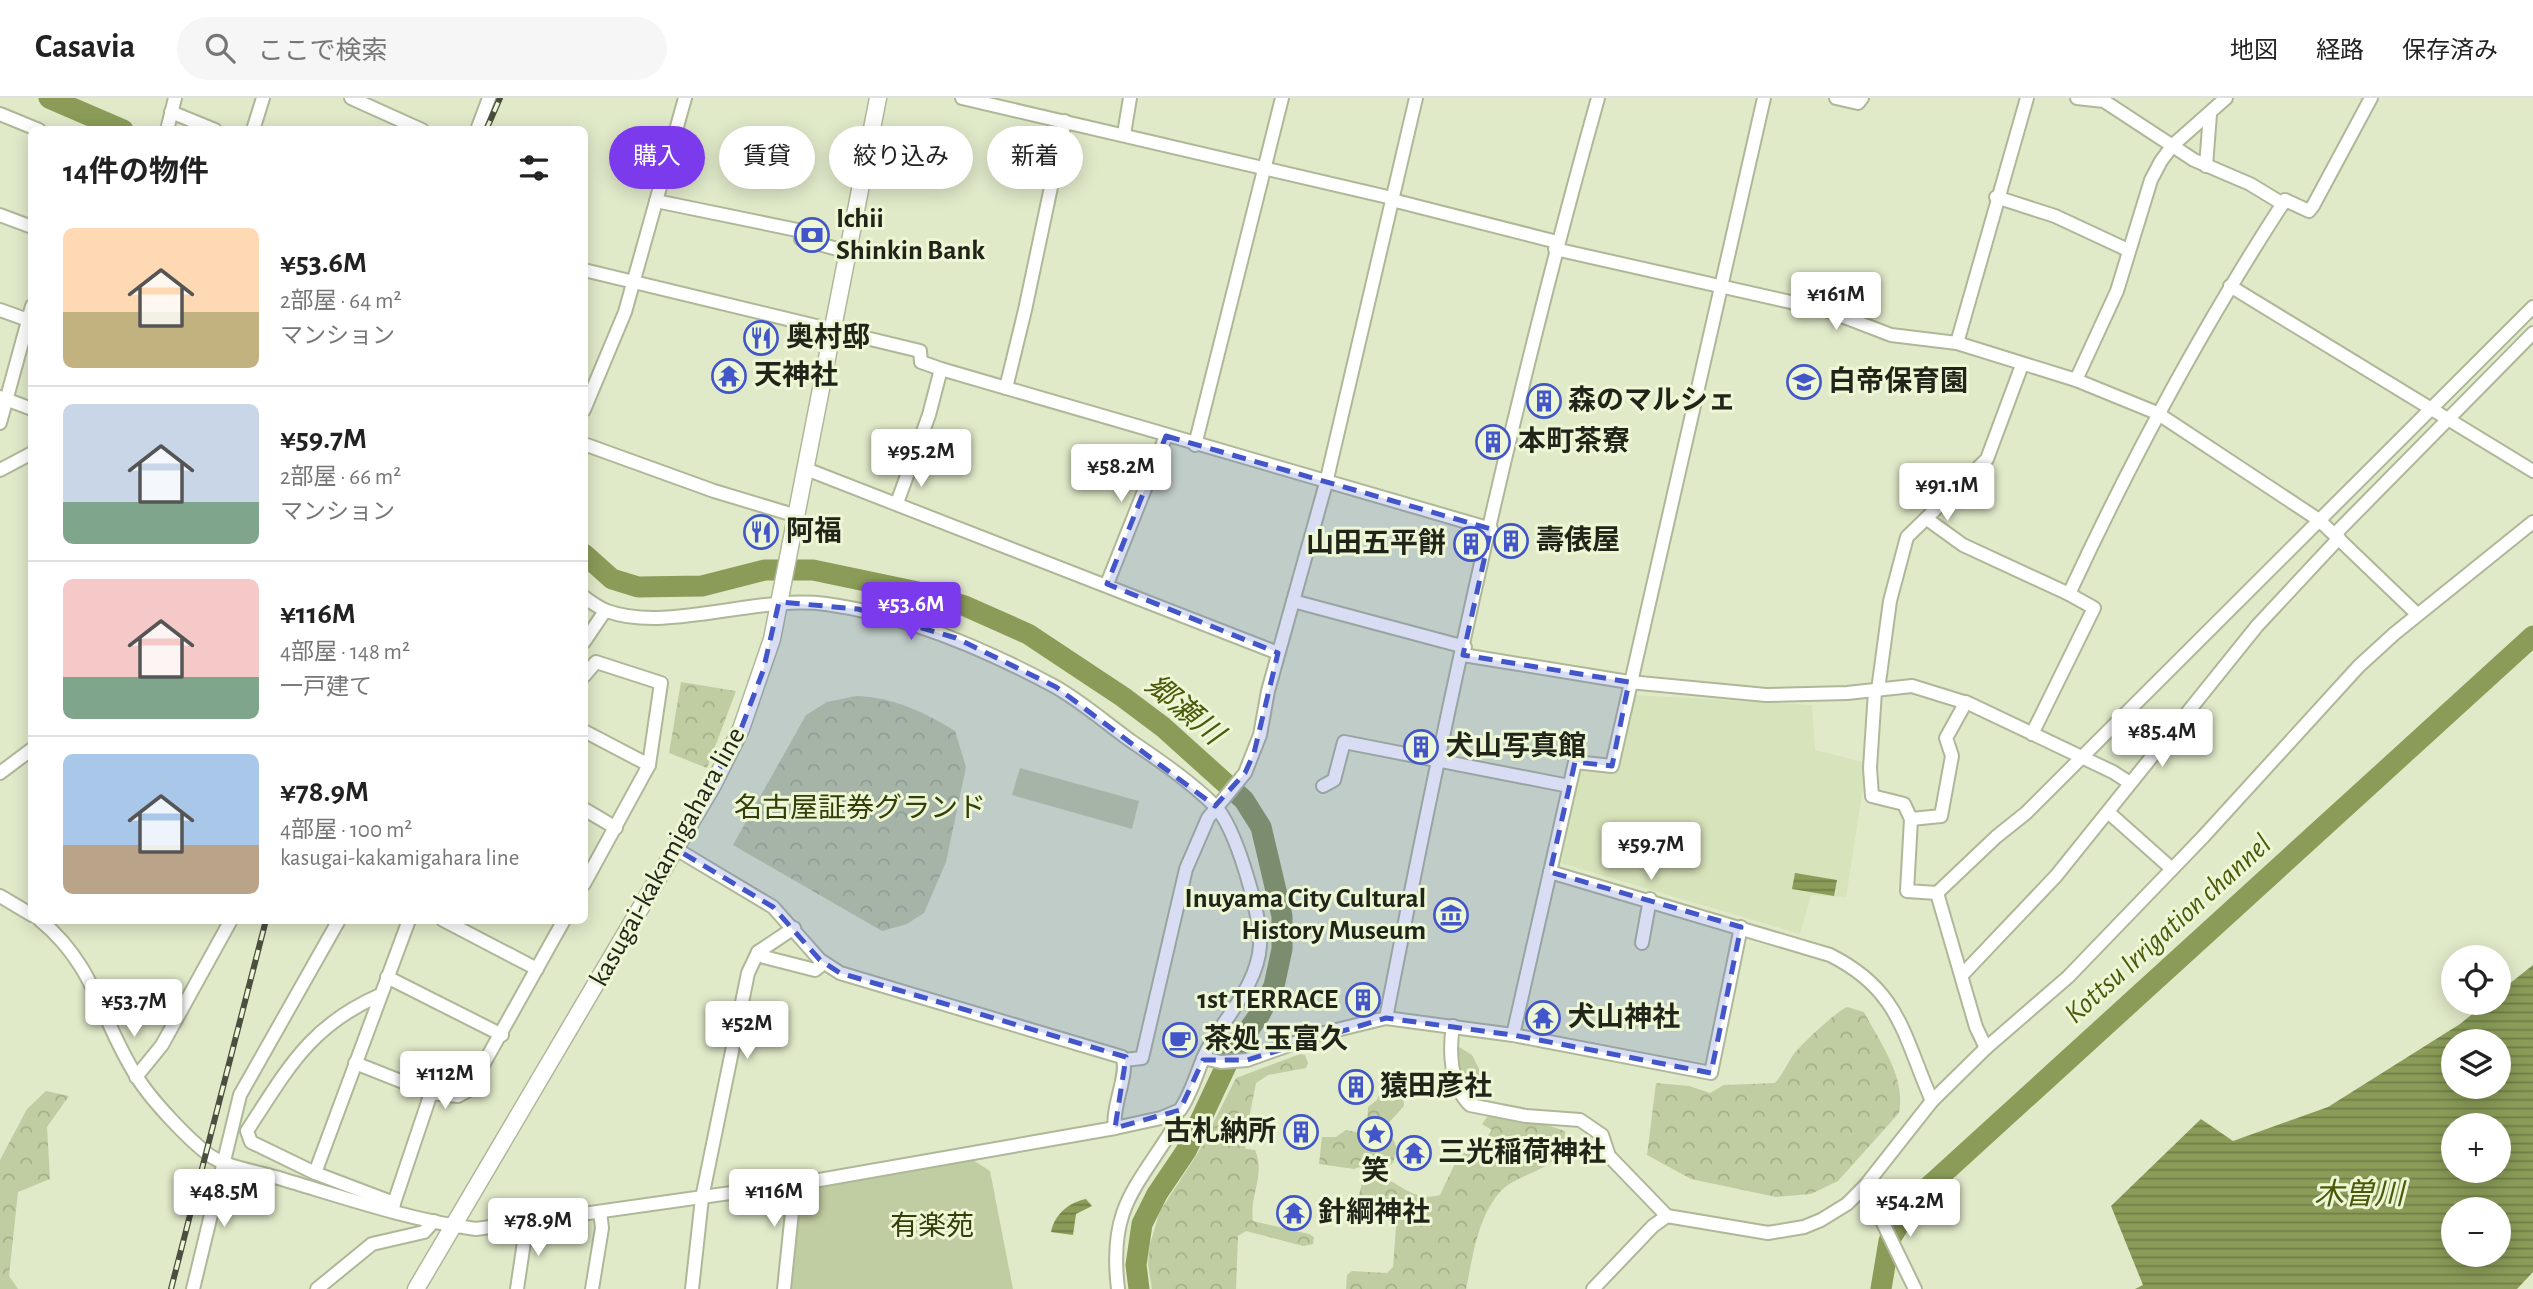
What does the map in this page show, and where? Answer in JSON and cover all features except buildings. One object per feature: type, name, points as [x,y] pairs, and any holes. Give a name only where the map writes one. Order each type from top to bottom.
[{"type":"main road","name":"kasugai-kakamigahara line","points":[[416,1289],[676,849],[741,729],[763,671],[789,554],[877,98]]},
{"type":"street","points":[[168,126],[175,98]]},
{"type":"street","points":[[254,126],[263,98]]},
{"type":"street","points":[[351,98],[413,126]]},
{"type":"street","points":[[478,126],[489,98]]},
{"type":"street","points":[[588,400],[625,312],[685,98]]},
{"type":"street","points":[[962,98],[995,102],[1392,199],[1556,246],[1826,310],[1891,335],[1958,343],[2076,380],[2157,413],[2319,520],[2417,614]]},
{"type":"street","points":[[1124,134],[1130,98]]},
{"type":"street","points":[[1195,445],[1282,98]]},
{"type":"street","points":[[676,849],[760,898],[794,928],[824,963],[853,978],[1118,1055],[1124,1060],[1142,1058],[1186,869],[1219,803],[1245,773],[1260,735],[1279,653],[1326,483],[1416,98]]},
{"type":"street","points":[[1386,1018],[1439,763],[1556,246],[1598,98]]},
{"type":"street","points":[[1513,1035],[1575,762],[1612,766],[1719,285],[1764,98]]},
{"type":"street","points":[[1836,98],[1858,103],[1862,98]]},
{"type":"street","points":[[1958,343],[1996,197],[2026,98]]},
{"type":"street","points":[[2077,98],[2104,101],[2206,166],[2250,184],[2283,204]]},
{"type":"street","points":[[2076,380],[2116,291],[2151,180],[2173,145],[2226,98]]},
{"type":"street","points":[[2069,594],[2114,495],[2157,413],[2230,286],[2285,200],[2309,211],[2313,206],[2371,98]]},
{"type":"street","points":[[172,113],[205,126]]},
{"type":"street","points":[[0,114],[29,126]]},
{"type":"street","points":[[2206,166],[2210,114]]},
{"type":"street","points":[[1006,388],[1026,310],[1065,121]]},
{"type":"street","points":[[1996,197],[2055,216],[2128,250]]},
{"type":"street","points":[[656,201],[802,231],[801,239],[848,252]]},
{"type":"street","points":[[0,215],[28,226]]},
{"type":"street","points":[[588,271],[920,351],[921,362],[941,369],[1491,529]]},
{"type":"street","points":[[2230,286],[2533,471]]},
{"type":"street","points":[[2022,365],[1987,459],[1907,537],[1897,574],[1876,691],[1870,768],[1872,796],[1904,804],[1911,819],[1907,891],[1937,893],[2026,813],[2533,307]]},
{"type":"street","points":[[0,310],[28,320],[4,398],[0,424]]},
{"type":"street","points":[[1962,975],[2056,876],[2257,626],[2337,536],[2533,333]]},
{"type":"street","points":[[897,503],[929,415],[941,369]]},
{"type":"street","points":[[4,398],[28,407]]},
{"type":"street","points":[[1107,584],[1166,436]]},
{"type":"street","points":[[588,445],[714,491],[797,516]]},
{"type":"street","points":[[0,470],[28,455]]},
{"type":"street","points":[[806,469],[1279,653]]},
{"type":"street","points":[[1927,520],[1963,545],[2094,608],[2032,734]]},
{"type":"street","points":[[1453,1026],[1450,1052],[1452,1064],[1465,1100],[1470,1105],[1526,1116],[1580,1120],[1594,1127],[1602,1135],[1609,1156],[1667,1216],[1757,1232],[1782,1232],[1821,1220],[1847,1204],[1865,1186],[1932,1101],[1986,1048],[2068,977],[2172,869],[2326,700],[2417,614],[2533,522]]},
{"type":"street","points":[[44,924],[62,941],[91,979],[115,1038],[136,1077],[150,1096],[206,1152],[223,1161],[455,1226],[476,1228],[527,1222],[808,1182],[1115,1128],[1175,1113],[1183,1106],[1203,1058],[1247,986],[1256,964],[1260,942],[1240,856],[1219,803],[1056,687],[956,638],[858,609],[780,595],[653,619],[605,611],[588,600]]},
{"type":"street","points":[[1293,601],[1464,651],[1629,682],[1766,695],[1876,691],[1912,686],[1966,702],[2130,783]]},
{"type":"street","points":[[588,636],[605,611]]},
{"type":"street","points":[[588,671],[596,662],[662,683],[649,765],[588,877]]},
{"type":"street","points":[[1911,819],[1941,816],[1952,756],[1946,738],[1966,702]]},
{"type":"street","points":[[588,733],[649,765]]},
{"type":"street","points":[[1323,786],[1334,779],[1344,742],[1439,763],[1569,786]]},
{"type":"street","points":[[0,773],[28,752]]},
{"type":"street","points":[[588,811],[616,828]]},
{"type":"street","points":[[2108,812],[2172,869]]},
{"type":"street","points":[[1550,872],[1650,899],[1830,955],[1870,980],[1902,1022],[1932,1101]]},
{"type":"street","points":[[1937,893],[1976,1027],[1986,1048]]},
{"type":"street","points":[[0,895],[28,912]]},
{"type":"street","points":[[1642,943],[1650,899]]},
{"type":"street","points":[[136,1077],[162,1045],[229,924]]},
{"type":"street","points":[[192,1289],[240,1095],[336,924]]},
{"type":"street","points":[[315,1172],[407,924]]},
{"type":"street","points":[[451,924],[537,970]]},
{"type":"street","points":[[355,1063],[431,1093],[458,1096],[468,1090],[502,1035],[562,924]]},
{"type":"street","points":[[692,1289],[702,1198],[748,973],[758,952],[794,928]]},
{"type":"street","points":[[1203,1058],[1221,1062],[1247,1060],[1320,1034],[1386,1018],[1513,1035],[1711,1073],[1741,928]]},
{"type":"street","points":[[758,952],[764,957],[815,970],[824,963]]},
{"type":"street","points":[[387,977],[502,1035]]},
{"type":"street","points":[[380,995],[358,1004],[319,1031],[299,1051],[247,1131],[251,1142],[394,1207]]},
{"type":"street","points":[[1115,1128],[1112,1116],[1124,1060]]},
{"type":"street","points":[[394,1207],[431,1093]]},
{"type":"street","points":[[1118,1289],[1114,1253],[1119,1223],[1128,1195],[1177,1122],[1175,1113]]},
{"type":"street","points":[[784,1289],[792,1212],[808,1182]]},
{"type":"street","points":[[1865,1186],[1915,1289]]},
{"type":"street","points":[[592,1289],[602,1228],[600,1212]]},
{"type":"street","points":[[1593,1289],[1653,1226],[1667,1216]]},
{"type":"street","points":[[317,1289],[372,1244],[424,1232],[434,1221]]},
{"type":"street","points":[[517,1289],[527,1222]]},
{"type":"highlighted area","points":[[1166,436],[1491,529],[1463,655],[1629,682],[1612,766],[1575,762],[1550,872],[1741,927],[1711,1073],[1513,1035],[1386,1018],[1247,1060],[1203,1060],[1180,1110],[1115,1128],[1126,1057],[840,973],[820,960],[773,907],[676,849],[741,729],[763,671],[779,602],[858,609],[956,638],[1056,687],[1215,806],[1245,773],[1254,753],[1278,653],[1107,584]]},
{"type":"shaded area","points":[[1636,695],[1812,705],[1815,750],[1867,763],[1846,897],[1811,895],[1800,934],[1561,863],[1577,771],[1617,771]]},
{"type":"green space","points":[[681,682],[736,691],[707,768],[669,753]]},
{"type":"green space","name":"名古屋証券グランド","points":[[856,696],[883,699],[908,707],[955,731],[966,767],[946,862],[924,913],[907,924],[882,931],[733,845],[806,715],[827,702]]},
{"type":"green space","points":[[1020,768],[1139,801],[1132,829],[1012,795]]},
{"type":"green space","points":[[1847,1007],[1864,1012],[1890,1060],[1899,1086],[1900,1099],[1899,1113],[1838,1181],[1811,1194],[1776,1197],[1691,1179],[1647,1155],[1656,1083],[1689,1086],[1710,1093],[1724,1085],[1775,1083],[1793,1055]]},
{"type":"green space","points":[[1459,1047],[1472,1055],[1484,1079],[1478,1102],[1470,1097],[1460,1072],[1457,1059]]},
{"type":"green space","points":[[1300,1054],[1305,1055],[1308,1063],[1306,1068],[1268,1075],[1256,1083],[1244,1144],[1246,1149],[1255,1150],[1258,1159],[1253,1221],[1309,1234],[1314,1237],[1313,1244],[1303,1246],[1246,1231],[1238,1236],[1236,1289],[1152,1289],[1148,1264],[1150,1244],[1160,1211],[1198,1153],[1236,1078]]},
{"type":"green space","points":[[1397,1083],[1403,1088],[1404,1106],[1384,1128],[1367,1125],[1368,1107],[1377,1100],[1379,1094],[1390,1093]]},
{"type":"green space","points":[[46,1091],[69,1096],[47,1127],[50,1179],[18,1192],[9,1276],[18,1289],[0,1289],[0,1160],[27,1109]]},
{"type":"green space","points":[[1488,1116],[1547,1125],[1565,1131],[1564,1145],[1551,1163],[1518,1179],[1499,1193],[1486,1215],[1477,1239],[1466,1289],[1346,1289],[1347,1275],[1352,1271],[1387,1273],[1393,1267],[1396,1227],[1392,1216],[1357,1203],[1363,1179],[1383,1178],[1418,1195],[1440,1195],[1460,1153],[1476,1152],[1492,1130],[1482,1124]]},
{"type":"green space","points":[[1346,1130],[1393,1139],[1397,1149],[1393,1163],[1386,1167],[1372,1163],[1354,1169],[1319,1164],[1322,1137],[1336,1137]]},
{"type":"green space","name":"有楽苑","points":[[970,1158],[990,1171],[1013,1289],[789,1289],[798,1222],[813,1185]]},
{"type":"water","points":[[1795,873],[1837,880],[1834,896],[1792,889]]},
{"type":"water","name":"木曽川","points":[[2533,965],[2533,1272],[2517,1289],[2135,1289],[2143,1285],[2111,1206],[2201,1119],[2233,1141],[2328,1107],[2441,1036],[2441,1099],[2511,1099],[2511,1029],[2452,1029],[2471,1015],[2511,1015],[2511,982]]},
{"type":"water","points":[[1086,1199],[1092,1206],[1076,1214],[1073,1235],[1051,1232],[1063,1210]]},
{"type":"waterway","name":"郷瀬川","points":[[49,98],[114,126]]},
{"type":"waterway","name":"郷瀬川","points":[[588,558],[612,579],[638,587],[702,586],[765,570],[813,570],[918,592],[965,606],[1028,634],[1123,697],[1163,727],[1244,800],[1261,827],[1282,916],[1282,949],[1274,986],[1260,1014],[1233,1051],[1186,1151],[1157,1194],[1142,1224],[1136,1265],[1139,1289]]},
{"type":"waterway","name":"Kottsu Irrigation channel","points":[[1881,1289],[1889,1241],[1914,1200],[2533,636]]},
{"type":"railway","points":[[488,126],[500,98]]},
{"type":"railway","points":[[171,1289],[265,924]]},
{"type":"place","name":"Ichii Shinkin Bank","points":[[812,235]]},
{"type":"place","name":"奥村邸","points":[[761,338]]},
{"type":"place","name":"天神社","points":[[729,376]]},
{"type":"place","name":"白帝保育園","points":[[1804,382]]},
{"type":"place","name":"森のマルシェ","points":[[1544,401]]},
{"type":"place","name":"本町茶寮","points":[[1493,442]]},
{"type":"place","name":"阿福","points":[[761,532]]},
{"type":"place","name":"壽俵屋","points":[[1511,541]]},
{"type":"place","name":"山田五平餅","points":[[1471,544]]},
{"type":"place","name":"犬山写真館","points":[[1421,747]]},
{"type":"place","name":"Inuyama City Cultural History Museum","points":[[1451,915]]},
{"type":"place","name":"1st TERRACE","points":[[1363,1000]]},
{"type":"place","name":"犬山神社","points":[[1543,1018]]},
{"type":"place","name":"茶処 玉富久","points":[[1180,1040]]},
{"type":"place","name":"猿田彦社","points":[[1356,1087]]},
{"type":"place","name":"古札納所","points":[[1301,1132]]},
{"type":"place","name":"笑","points":[[1375,1134]]},
{"type":"place","name":"三光稲荷神社","points":[[1414,1153]]},
{"type":"place","name":"針綱神社","points":[[1294,1213]]}]
